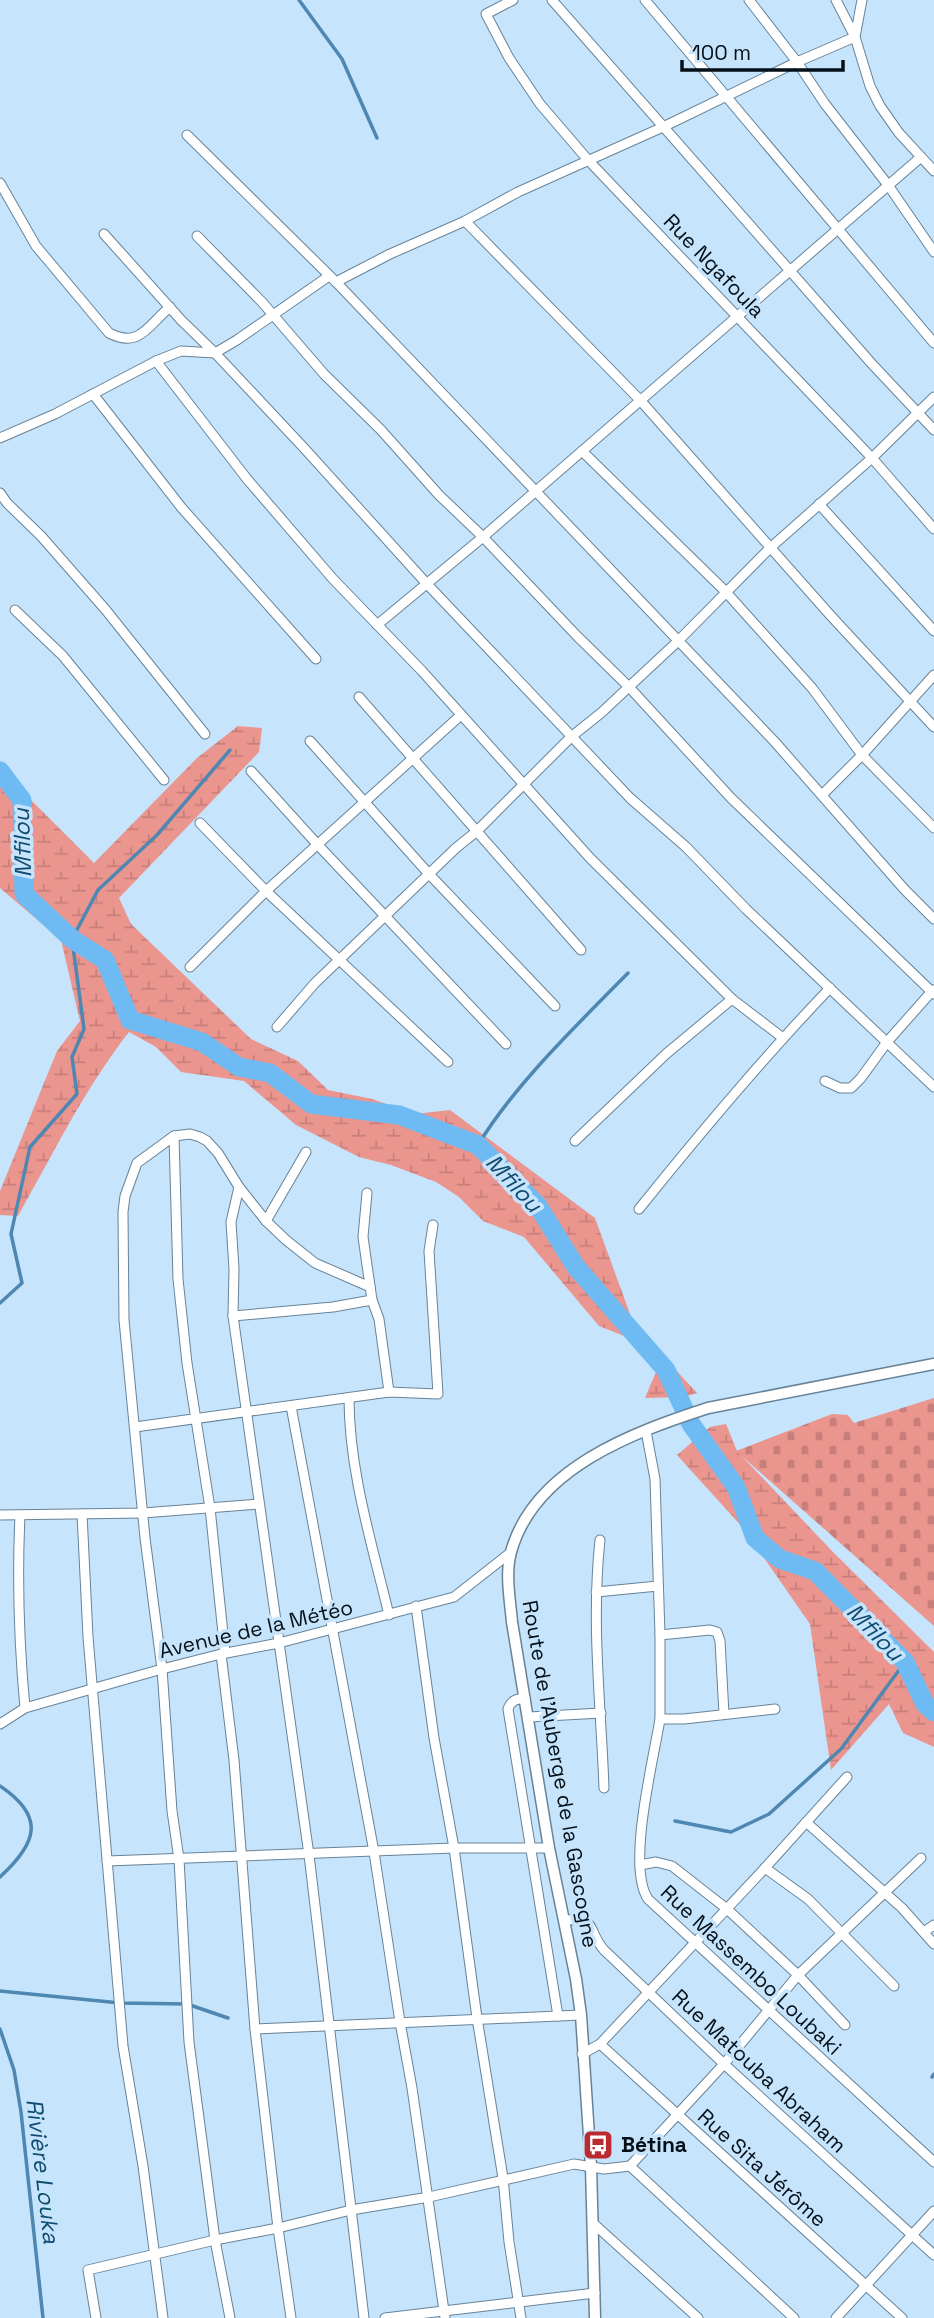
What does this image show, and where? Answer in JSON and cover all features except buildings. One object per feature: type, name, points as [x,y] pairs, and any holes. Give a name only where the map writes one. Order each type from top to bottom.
[{"type":"street","name":"Rue Ngafoula","points":[[513,0],[486,14],[509,58],[540,104],[588,160],[737,314],[780,365],[872,458],[934,529]]},
{"type":"street","points":[[552,0],[789,270],[934,429]]},
{"type":"street","points":[[645,0],[934,342]]},
{"type":"street","points":[[749,0],[888,185],[934,252]]},
{"type":"street","points":[[836,0],[855,37],[870,86],[880,106],[899,133],[934,171]]},
{"type":"street","points":[[855,37],[862,0]]},
{"type":"street","points":[[0,438],[181,351],[215,353],[332,279],[465,220],[518,192],[855,37]]},
{"type":"street","points":[[187,135],[332,279],[774,741],[905,890],[934,919]]},
{"type":"street","points":[[377,625],[483,537],[921,157]]},
{"type":"street","points":[[0,183],[36,246],[109,333],[126,340],[134,339],[170,307]]},
{"type":"street","points":[[465,220],[640,400],[770,548],[934,727]]},
{"type":"street","points":[[104,234],[427,584],[630,798],[686,847],[934,1087]]},
{"type":"street","points":[[197,236],[273,314],[324,374],[381,430],[439,495],[629,687],[775,842],[933,992],[887,1042],[851,1088],[825,1081]]},
{"type":"street","points":[[156,361],[247,479],[590,858],[732,999],[783,1038]]},
{"type":"street","points":[[93,394],[181,507],[316,659]]},
{"type":"street","points":[[277,1027],[315,983],[384,916],[477,831],[571,737],[601,713],[677,642],[770,548],[872,458],[934,397]]},
{"type":"street","points":[[582,451],[725,591],[812,688],[863,755],[934,828]]},
{"type":"street","points":[[0,493],[105,609],[205,734]]},
{"type":"street","points":[[819,504],[934,631]]},
{"type":"street","points":[[15,610],[63,656],[164,780]]},
{"type":"street","points":[[821,795],[863,755],[934,675]]},
{"type":"street","points":[[359,697],[581,950]]},
{"type":"street","points":[[190,968],[266,891],[461,715]]},
{"type":"street","points":[[310,741],[429,874],[555,1006]]},
{"type":"street","points":[[251,771],[506,1044]]},
{"type":"street","points":[[200,823],[338,961],[448,1062]]},
{"type":"street","points":[[639,1209],[711,1119],[830,988]]},
{"type":"street","points":[[575,1141],[666,1054],[732,999]]},
{"type":"street","points":[[230,2318],[215,2240],[189,2042],[179,1859],[172,1811],[162,1669],[145,1538],[124,1320],[123,1212],[125,1196],[137,1163],[174,1136],[190,1134],[208,1141],[266,1221],[315,1263],[370,1287]]},
{"type":"street","points":[[174,1136],[178,1279],[187,1363],[210,1508],[234,1760],[255,2029],[291,2318]]},
{"type":"street","points":[[266,1221],[306,1152]]},
{"type":"street","points":[[239,1187],[231,1222],[233,1317],[309,1855],[364,2318]]},
{"type":"street","points":[[367,1193],[363,1237],[372,1300],[379,1319],[389,1392]]},
{"type":"street","points":[[135,1427],[389,1392],[438,1394],[429,1251],[433,1225]]},
{"type":"street","points":[[233,1317],[333,1307],[372,1300]]},
{"type":"street","name":"Route de l'Auberge de la Gascogne","points":[[595,2318],[592,2166],[581,2015],[538,1783],[512,1622],[510,1553],[533,1506],[551,1486],[598,1452],[708,1408],[934,1364]]},
{"type":"street","points":[[349,1398],[353,1451],[389,1615]]},
{"type":"street","points":[[291,1406],[374,1852],[429,2197],[444,2315]]},
{"type":"street","name":"Rue Massembo Loubaki","points":[[646,1431],[655,1479],[660,1719],[642,1809],[642,1884],[648,1899],[934,2162]]},
{"type":"street","points":[[0,1515],[144,1513],[259,1504]]},
{"type":"street","points":[[82,1514],[93,1688],[123,2046],[156,2253],[163,2318]]},
{"type":"street","points":[[20,1515],[17,1568],[25,1708]]},
{"type":"street","points":[[600,1540],[596,1592],[596,1650],[604,1788]]},
{"type":"street","name":"Avenue de la Météo","points":[[0,1724],[25,1708],[93,1688],[223,1653],[279,1643],[454,1597],[510,1553]]},
{"type":"street","points":[[596,1592],[658,1586]]},
{"type":"street","points":[[416,1606],[503,2178],[509,2242],[521,2318]]},
{"type":"street","points":[[660,1635],[710,1630],[717,1632],[720,1641],[724,1714]]},
{"type":"street","points":[[525,1698],[510,1703],[511,1730],[558,2016]]},
{"type":"street","points":[[660,1719],[775,1709]]},
{"type":"street","points":[[511,1730],[530,1722],[601,1713]]},
{"type":"street","points":[[582,2054],[600,2044],[847,1777]]},
{"type":"street","points":[[519,1783],[538,1783]]},
{"type":"street","points":[[806,1822],[925,1931],[934,1944]]},
{"type":"street","points":[[107,1861],[454,1848],[550,1848]]},
{"type":"street","points":[[96,2318],[88,2270],[351,2210],[429,2197],[503,2178],[574,2164],[604,2169],[630,2166],[724,2064],[798,1975],[921,1858]]},
{"type":"street","points":[[640,1865],[665,1863],[727,1909],[798,1975],[845,2025]]},
{"type":"street","points":[[765,1868],[808,1899],[894,1986]]},
{"type":"street","name":"Rue Matouba Abraham","points":[[565,1920],[583,1919],[589,1923],[596,1941],[604,1950],[724,2064],[934,2255]]},
{"type":"street","points":[[925,1931],[934,1925]]},
{"type":"street","points":[[255,2029],[581,2015]]},
{"type":"street","name":"Rue Sita Jérôme","points":[[600,2044],[902,2318]]},
{"type":"street","points":[[630,2166],[793,2318]]},
{"type":"street","points":[[836,2318],[934,2211]]},
{"type":"street","points":[[594,2224],[698,2318]]},
{"type":"street","points":[[385,2318],[444,2315],[519,2301],[595,2293]]},
{"type":"green space","points":[[238,726],[262,728],[259,752],[119,898],[131,924],[251,1039],[298,1061],[328,1090],[372,1099],[415,1114],[450,1110],[595,1218],[634,1325],[697,1393],[683,1397],[645,1398],[656,1372],[624,1336],[599,1326],[524,1237],[483,1221],[459,1197],[436,1182],[391,1165],[359,1157],[296,1125],[244,1081],[181,1072],[156,1047],[129,1032],[84,1098],[18,1216],[0,1215],[0,1191],[57,1051],[80,1021],[61,940],[0,888],[0,763],[31,800],[94,863],[197,758]]},
{"type":"green space","points":[[934,1398],[934,1626],[736,1451],[832,1414],[848,1415],[854,1423]]},
{"type":"green space","points":[[726,1424],[737,1451],[832,1551],[934,1652],[934,1747],[903,1733],[889,1704],[831,1770],[810,1624],[744,1529],[677,1455],[710,1427]]},
{"type":"waterway","points":[[299,0],[342,59],[377,138]]},
{"type":"waterway","name":"Rivière Louka","points":[[0,1303],[22,1283],[11,1234],[30,1147],[77,1094],[72,1057],[84,1029],[72,939],[98,890],[157,835],[230,750]]},
{"type":"waterway","name":"Mfilou","points":[[0,771],[22,800],[24,894],[72,939],[105,960],[130,1020],[202,1042],[239,1067],[270,1073],[311,1104],[399,1115],[478,1145],[538,1206],[576,1267],[666,1370],[691,1424],[736,1487],[755,1538],[780,1559],[815,1571],[905,1662],[925,1704],[934,1712]]},
{"type":"waterway","points":[[478,1145],[529,1077],[628,973]]},
{"type":"waterway","points":[[675,1821],[731,1832],[769,1814],[841,1749],[905,1662]]},
{"type":"waterway","name":"Rivière Louka","points":[[0,1786],[25,1809],[31,1830],[22,1853],[0,1877]]},
{"type":"waterway","points":[[0,1991],[120,2003],[187,2004],[228,2018]]},
{"type":"waterway","name":"Rivière Louka","points":[[0,2029],[14,2070],[21,2112],[43,2318]]},
{"type":"place","name":"Bétina","points":[[598,2145]]}]
